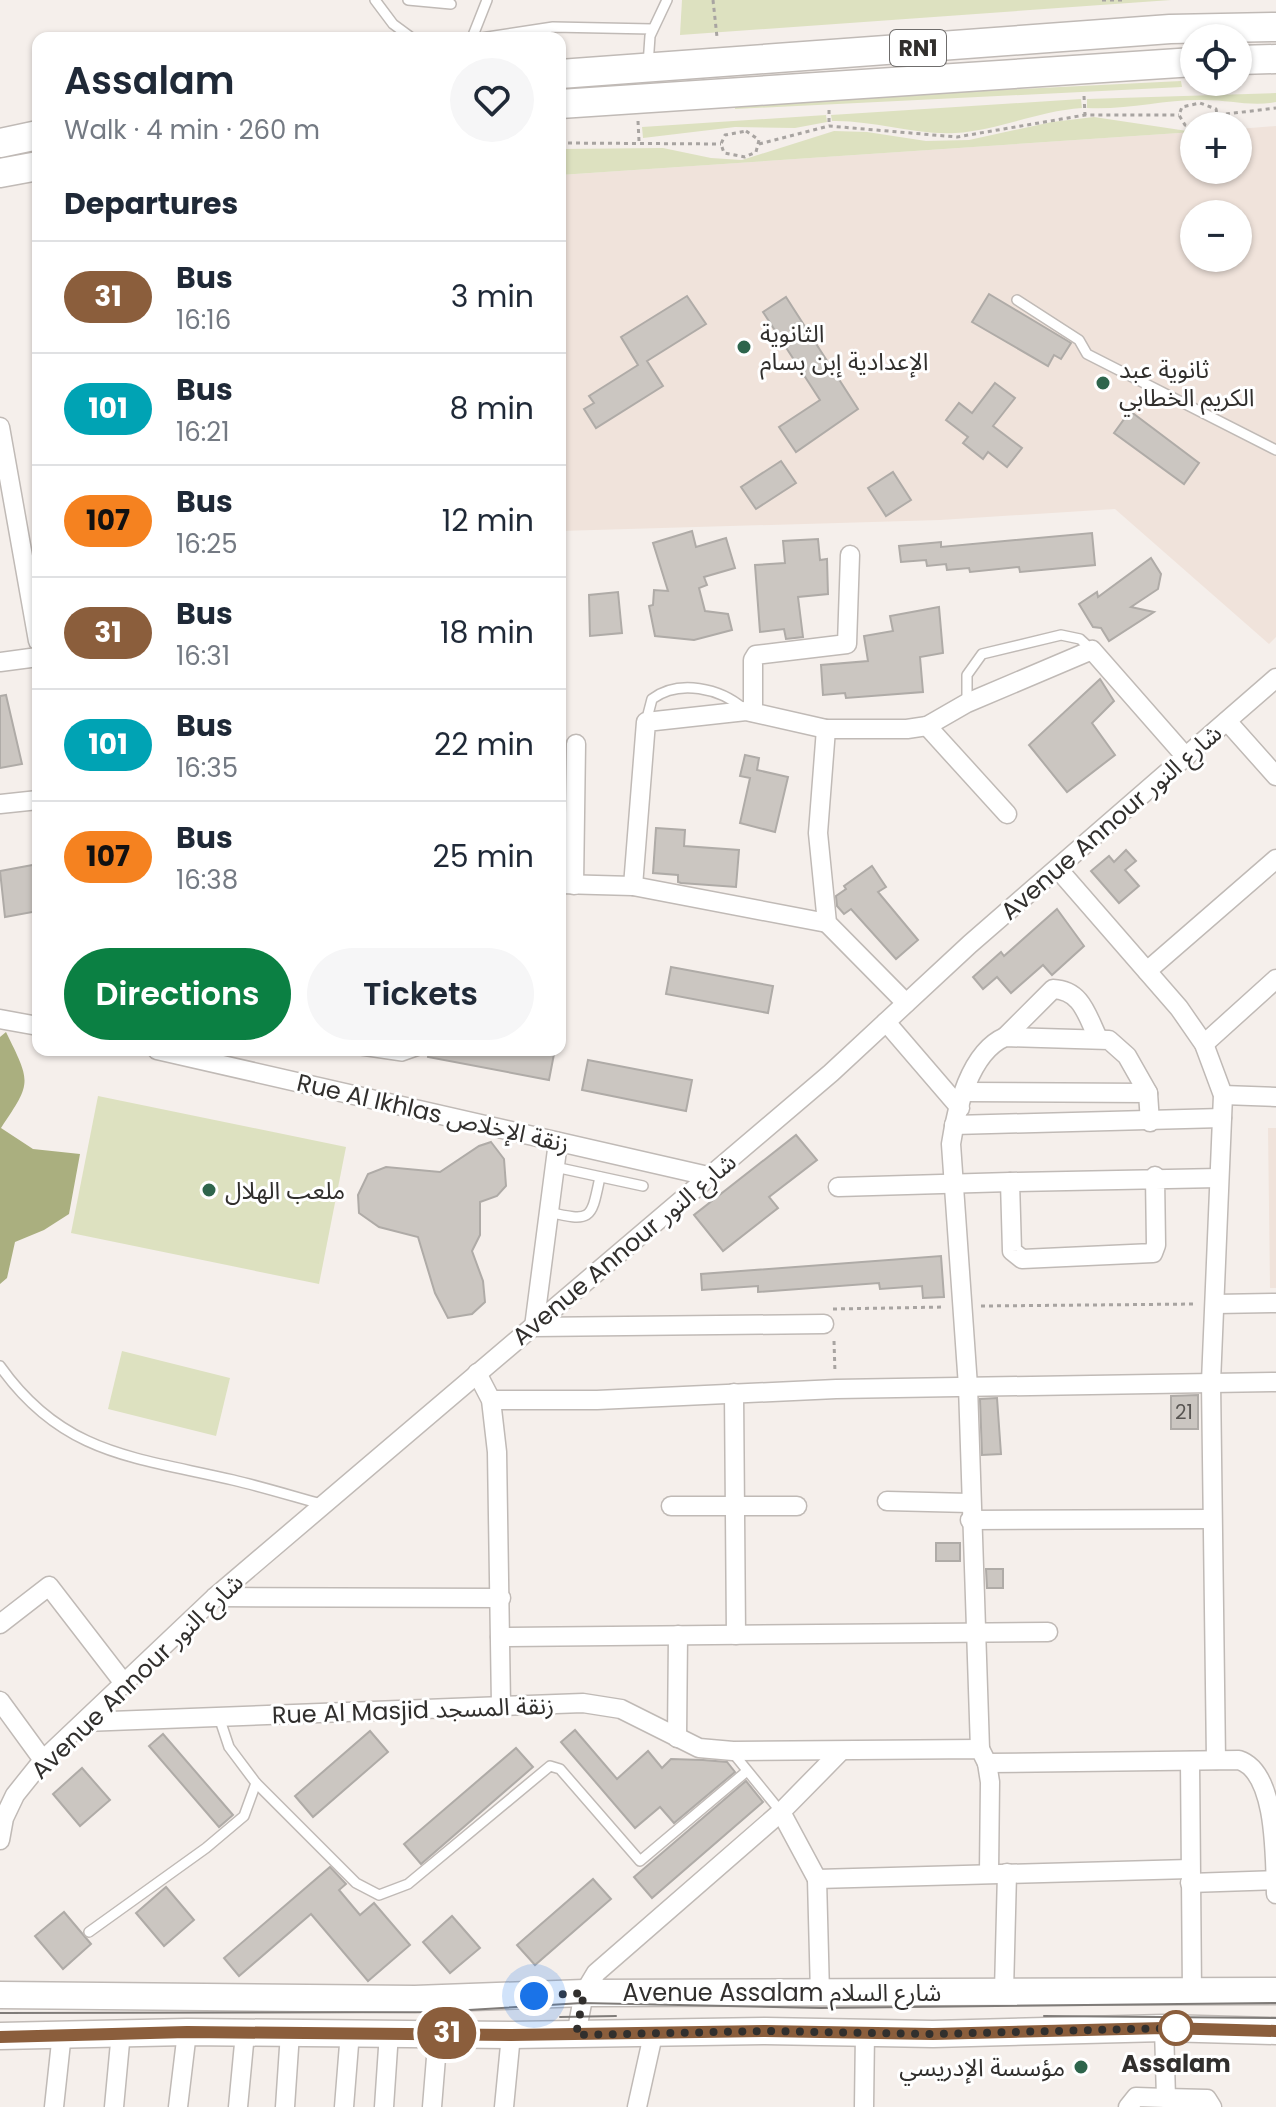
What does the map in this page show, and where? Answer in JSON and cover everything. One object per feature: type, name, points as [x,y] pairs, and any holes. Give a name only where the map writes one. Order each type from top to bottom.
[{"type":"main road","name":"RN1","points":[[566,74],[1155,30],[1276,27]]},
{"type":"main road","points":[[1252,60],[1276,59]]},
{"type":"main road","name":"RN1","points":[[566,104],[1180,63]]},
{"type":"main road","points":[[0,143],[32,136]]},
{"type":"main road","points":[[0,173],[32,167]]},
{"type":"main road","name":"Avenue Assalam شارع السلام","points":[[0,1995],[415,1999],[584,1993],[1276,1991]]},
{"type":"main road","name":"Avenue Assalam شارع السلام","points":[[0,2036],[121,2032],[653,2035],[1164,2028],[1276,2031]]},
{"type":"street","points":[[0,427],[32,607]]},
{"type":"street","points":[[750,712],[753,660],[756,655],[847,644],[850,555]]},
{"type":"street","points":[[633,886],[646,722],[750,712],[826,729],[927,726],[967,703],[1092,650],[1186,757]]},
{"type":"street","points":[[0,662],[32,658]]},
{"type":"street","name":"Avenue Annour شارع النور","points":[[0,1840],[4,1818],[15,1795],[43,1760],[215,1597],[534,1327],[1276,678]]},
{"type":"street","points":[[1227,721],[1276,776]]},
{"type":"street","points":[[927,726],[1007,814]]},
{"type":"street","points":[[826,729],[818,833],[827,923]]},
{"type":"street","points":[[576,744],[567,884],[633,886],[827,923],[906,1003]]},
{"type":"street","points":[[0,804],[32,801]]},
{"type":"street","points":[[1147,971],[1276,859]]},
{"type":"street","points":[[1058,869],[1147,971],[1204,1044],[1223,1095],[1216,1304],[1218,1382],[1211,1519],[1216,1760]]},
{"type":"street","points":[[1204,1044],[1276,979]]},
{"type":"street","points":[[1004,1991],[990,1782],[983,1756],[970,1511],[964,1306],[951,1144],[960,1108],[986,1048],[1005,1037],[1053,989],[1071,992],[1079,998],[1098,1038]]},
{"type":"street","points":[[0,1019],[32,1025]]},
{"type":"street","points":[[886,1022],[960,1108],[1150,1122],[1222,1118]]},
{"type":"street","points":[[1005,1037],[1098,1038],[1120,1047],[1148,1093],[1150,1122]]},
{"type":"street","name":"Rue Al Ikhlas زنقة الإخلاص","points":[[223,1058],[558,1142],[708,1176]]},
{"type":"street","points":[[960,1108],[1148,1093]]},
{"type":"street","points":[[1223,1095],[1276,1097]]},
{"type":"street","points":[[558,1142],[534,1327],[830,1324]]},
{"type":"street","points":[[838,1187],[954,1186],[1155,1176],[1219,1178]]},
{"type":"street","points":[[1010,1182],[1011,1246],[1018,1258],[1144,1256],[1156,1250],[1155,1176]]},
{"type":"street","points":[[1216,1304],[1276,1303]]},
{"type":"street","points":[[477,1373],[491,1400],[497,1452],[501,1705]]},
{"type":"street","points":[[491,1400],[836,1389],[1276,1382]]},
{"type":"street","points":[[734,1393],[736,1635]]},
{"type":"street","points":[[887,1501],[970,1511],[1211,1519]]},
{"type":"street","points":[[671,1506],[797,1506]]},
{"type":"street","points":[[0,1624],[49,1586],[123,1682]]},
{"type":"street","points":[[215,1597],[501,1598]]},
{"type":"street","points":[[500,1637],[1048,1632]]},
{"type":"street","points":[[677,1738],[678,1635]]},
{"type":"street","points":[[0,1701],[43,1760]]},
{"type":"street","name":"Rue Al Masjid زنقة المسجد","points":[[84,1722],[501,1705],[605,1705],[621,1709],[699,1748],[1251,1763],[1264,1773],[1274,1798],[1276,1894]]},
{"type":"street","points":[[576,2035],[584,1993],[601,1967],[781,1812],[841,1751]]},
{"type":"street","points":[[1190,1761],[1192,1993]]},
{"type":"street","points":[[781,1812],[817,1879],[820,1994]]},
{"type":"street","points":[[817,1879],[998,1873],[1276,1880]]},
{"type":"street","points":[[1164,2028],[1166,2098]]},
{"type":"street","points":[[114,2107],[121,2032]]},
{"type":"street","points":[[178,2107],[187,2032]]},
{"type":"street","points":[[344,2107],[350,2032]]},
{"type":"street","points":[[864,2107],[865,2032]]},
{"type":"street","points":[[54,2107],[62,2033]]},
{"type":"street","points":[[238,2107],[245,2033]]},
{"type":"street","points":[[285,2107],[290,2033]]},
{"type":"street","points":[[384,2107],[389,2033]]},
{"type":"street","points":[[432,2107],[438,2033]]},
{"type":"street","points":[[504,2107],[511,2035]]},
{"type":"street","points":[[637,2107],[653,2035]]},
{"type":"street","points":[[1128,2107],[1136,2097],[1207,2099],[1212,2107]]},
{"type":"lane","points":[[375,0],[393,24],[404,32]]},
{"type":"lane","points":[[408,0],[451,4]]},
{"type":"lane","points":[[474,32],[487,0]]},
{"type":"lane","points":[[647,68],[652,29],[667,0]]},
{"type":"lane","points":[[520,32],[553,27],[652,29]]},
{"type":"lane","points":[[1017,300],[1079,340],[1087,354],[1276,450]]},
{"type":"lane","points":[[967,703],[967,675],[982,654],[1002,646],[1061,635],[1080,639],[1092,650]]},
{"type":"lane","points":[[646,722],[652,699],[672,690],[716,692],[750,712]]},
{"type":"lane","points":[[555,1167],[643,1186]]},
{"type":"lane","points":[[548,1212],[580,1219],[588,1216],[593,1210],[600,1177]]},
{"type":"lane","points":[[0,1366],[39,1412],[87,1441],[126,1457],[234,1480],[325,1505]]},
{"type":"lane","points":[[219,1717],[229,1747],[256,1783],[356,1883],[379,1895],[408,1884],[550,1766],[560,1769],[640,1861],[747,1771]]},
{"type":"lane","points":[[733,1751],[781,1812]]},
{"type":"lane","points":[[89,1932],[206,1848],[244,1816],[256,1783]]},
{"type":"path","points":[[713,0],[717,37]]},
{"type":"path","points":[[1102,0],[1121,0],[1120,8]]},
{"type":"path","points":[[1084,96],[1085,115]]},
{"type":"path","points":[[1181,112],[1186,105],[1200,103],[1213,107],[1216,112]]},
{"type":"path","points":[[1243,112],[1276,108]]},
{"type":"path","points":[[829,109],[829,126]]},
{"type":"path","points":[[721,144],[724,153],[734,157],[753,154],[759,144],[829,126],[957,137],[1085,115],[1179,115]]},
{"type":"path","points":[[638,121],[639,141]]},
{"type":"path","points":[[721,144],[729,132],[746,131],[756,136],[759,144]]},
{"type":"path","points":[[566,143],[721,144]]},
{"type":"path","points":[[836,1389],[830,1324],[964,1306],[1216,1304]]},
{"type":"shaded area","points":[[1276,126],[1276,637],[1269,644],[1115,509],[940,520],[566,531],[566,175],[1180,133],[1180,184],[1252,184],[1252,128]]},
{"type":"shaded area","points":[[1268,1128],[1276,1128],[1276,1288],[1270,1288]]},
{"type":"green space","points":[[682,0],[1171,0],[680,35]]},
{"type":"green space","points":[[1180,81],[1180,87],[735,109],[735,103]]},
{"type":"green space","points":[[1276,93],[1276,102],[1200,100],[1087,108],[1087,99]]},
{"type":"green space","points":[[1081,99],[1082,108],[955,133],[832,121],[831,115]]},
{"type":"green space","points":[[826,115],[827,122],[795,128],[735,127],[643,138],[642,127]]},
{"type":"green space","points":[[1094,117],[1180,130],[1180,133],[566,175],[566,149],[663,148],[711,158],[742,160],[834,131],[867,132],[926,141],[969,140],[1052,122]]},
{"type":"green space","points":[[6,1032],[24,1073],[24,1082],[18,1101],[1,1128],[33,1149],[80,1154],[69,1214],[44,1230],[15,1242],[7,1278],[0,1284],[0,1037]]},
{"type":"green space","name":"ملعب الهلال","points":[[98,1096],[346,1147],[319,1284],[71,1233]]},
{"type":"green space","points":[[122,1351],[230,1378],[216,1436],[108,1409]]},
{"type":"building","points":[[989,294],[1071,343],[1061,359],[1054,355],[1048,366],[972,322]]},
{"type":"building","points":[[687,296],[706,324],[647,361],[663,386],[596,428],[584,409],[594,403],[589,396],[638,365],[621,337]]},
{"type":"building","points":[[786,297],[858,409],[796,452],[779,427],[820,400],[763,312]]},
{"type":"building","points":[[995,383],[1015,398],[993,426],[1022,448],[1007,467],[988,452],[983,459],[963,443],[968,437],[946,420],[959,403],[972,413]]},
{"type":"building","points":[[1130,411],[1199,463],[1184,484],[1114,433]]},
{"type":"building","points":[[781,461],[796,483],[756,509],[741,487]]},
{"type":"building","points":[[893,472],[911,500],[886,516],[868,488]]},
{"type":"building","points":[[692,531],[696,547],[726,538],[735,568],[704,577],[707,585],[699,588],[705,611],[728,614],[732,630],[694,640],[655,636],[649,606],[653,605],[654,590],[668,591],[653,543]]},
{"type":"building","points":[[1092,533],[1095,565],[1020,572],[1019,567],[970,572],[969,568],[947,570],[946,564],[927,566],[926,560],[901,562],[899,546],[941,542],[941,547]]},
{"type":"building","points":[[818,539],[820,560],[827,559],[828,594],[798,597],[803,637],[786,639],[784,629],[760,632],[755,565],[785,563],[783,541]]},
{"type":"building","points":[[1151,558],[1161,574],[1158,589],[1131,607],[1154,612],[1109,641],[1101,628],[1093,627],[1079,604],[1097,592],[1098,597]]},
{"type":"building","points":[[618,592],[622,633],[590,636],[589,595]]},
{"type":"building","points":[[939,607],[943,653],[920,657],[923,692],[846,698],[845,693],[823,695],[821,665],[868,661],[864,636],[893,631],[890,616]]},
{"type":"building","points":[[1100,679],[1114,701],[1092,723],[1115,755],[1067,792],[1029,745]]},
{"type":"building","points":[[6,695],[22,764],[0,768],[0,696]]},
{"type":"building","points":[[745,755],[759,758],[757,770],[788,777],[775,832],[740,823],[750,778],[740,776]]},
{"type":"building","points":[[656,828],[685,830],[684,846],[739,850],[736,887],[681,883],[678,882],[678,875],[653,873]]},
{"type":"building","points":[[1126,850],[1136,861],[1125,870],[1139,886],[1119,903],[1091,871],[1109,856],[1114,862]]},
{"type":"building","points":[[32,865],[32,912],[5,917],[0,871]]},
{"type":"building","points":[[872,866],[886,887],[878,892],[918,940],[896,959],[851,909],[844,914],[837,906],[836,896],[846,889],[844,886]]},
{"type":"building","points":[[1057,909],[1084,946],[1052,975],[1043,965],[1011,993],[997,977],[983,989],[973,977],[1001,952],[1004,956]]},
{"type":"building","points":[[671,967],[773,986],[768,1013],[666,994]]},
{"type":"building","points":[[428,1056],[554,1056],[549,1080]]},
{"type":"building","points":[[588,1060],[692,1080],[686,1111],[582,1090]]},
{"type":"building","points":[[796,1135],[817,1160],[769,1197],[778,1208],[723,1251],[694,1215]]},
{"type":"building","points":[[491,1142],[504,1159],[506,1186],[497,1196],[480,1202],[480,1235],[472,1251],[483,1281],[485,1302],[472,1314],[448,1318],[435,1293],[418,1237],[379,1227],[359,1213],[358,1195],[368,1174],[386,1167],[440,1172],[479,1146]]},
{"type":"building","points":[[941,1256],[944,1297],[923,1298],[922,1286],[880,1289],[879,1283],[758,1292],[758,1286],[702,1290],[701,1274]]},
{"type":"building","points":[[1198,1395],[1198,1429],[1171,1429],[1171,1396]]},
{"type":"building","points":[[997,1398],[1001,1454],[982,1455],[980,1399]]},
{"type":"building","points":[[936,1543],[960,1543],[960,1561],[936,1561]]},
{"type":"building","points":[[986,1569],[1003,1569],[1003,1588],[987,1588]]},
{"type":"building","points":[[575,1730],[617,1779],[648,1751],[662,1768],[671,1759],[703,1760],[727,1762],[735,1772],[674,1823],[660,1807],[635,1828],[561,1742]]},
{"type":"building","points":[[370,1731],[388,1752],[313,1817],[295,1796]]},
{"type":"building","points":[[163,1734],[233,1815],[219,1827],[149,1746]]},
{"type":"building","points":[[516,1748],[533,1767],[421,1864],[404,1844]]},
{"type":"building","points":[[82,1768],[110,1800],[80,1826],[53,1794]]},
{"type":"building","points":[[746,1781],[763,1802],[652,1898],[634,1877]]},
{"type":"building","points":[[330,1867],[346,1884],[339,1890],[360,1915],[374,1903],[410,1945],[368,1981],[311,1914],[239,1976],[224,1958]]},
{"type":"building","points":[[593,1879],[611,1899],[535,1965],[517,1945]]},
{"type":"building","points":[[166,1887],[194,1920],[164,1946],[136,1913]]},
{"type":"building","points":[[64,1912],[91,1944],[63,1969],[35,1936]]},
{"type":"building","points":[[452,1916],[480,1948],[450,1973],[423,1942]]},
{"type":"tram line","points":[[0,2013],[436,2012],[582,2003],[821,2008],[1276,2003]]},
{"type":"tram line","points":[[560,2017],[616,2016]]},
{"type":"tram line","points":[[1044,2016],[1276,2018]]},
{"type":"bus line","name":"31","points":[[0,2037],[187,2032],[653,2035],[765,2031],[933,2034],[1164,2028],[1276,2031]]},
{"type":"place","name":"الثانوية الإعدادية إبن بسام","points":[[744,347]]},
{"type":"place","name":"ثانوية عبد الكريم الخطابي","points":[[1103,383]]},
{"type":"place","name":"ملعب الهلال","points":[[209,1190]]},
{"type":"place","name":"Assalam","points":[[1176,2028]]},
{"type":"place","name":"مؤسسة الإدريسي","points":[[1081,2067]]},
{"type":"route","points":[[534,1996],[584,1993],[576,2035],[765,2031],[933,2034],[1176,2028]]}]
